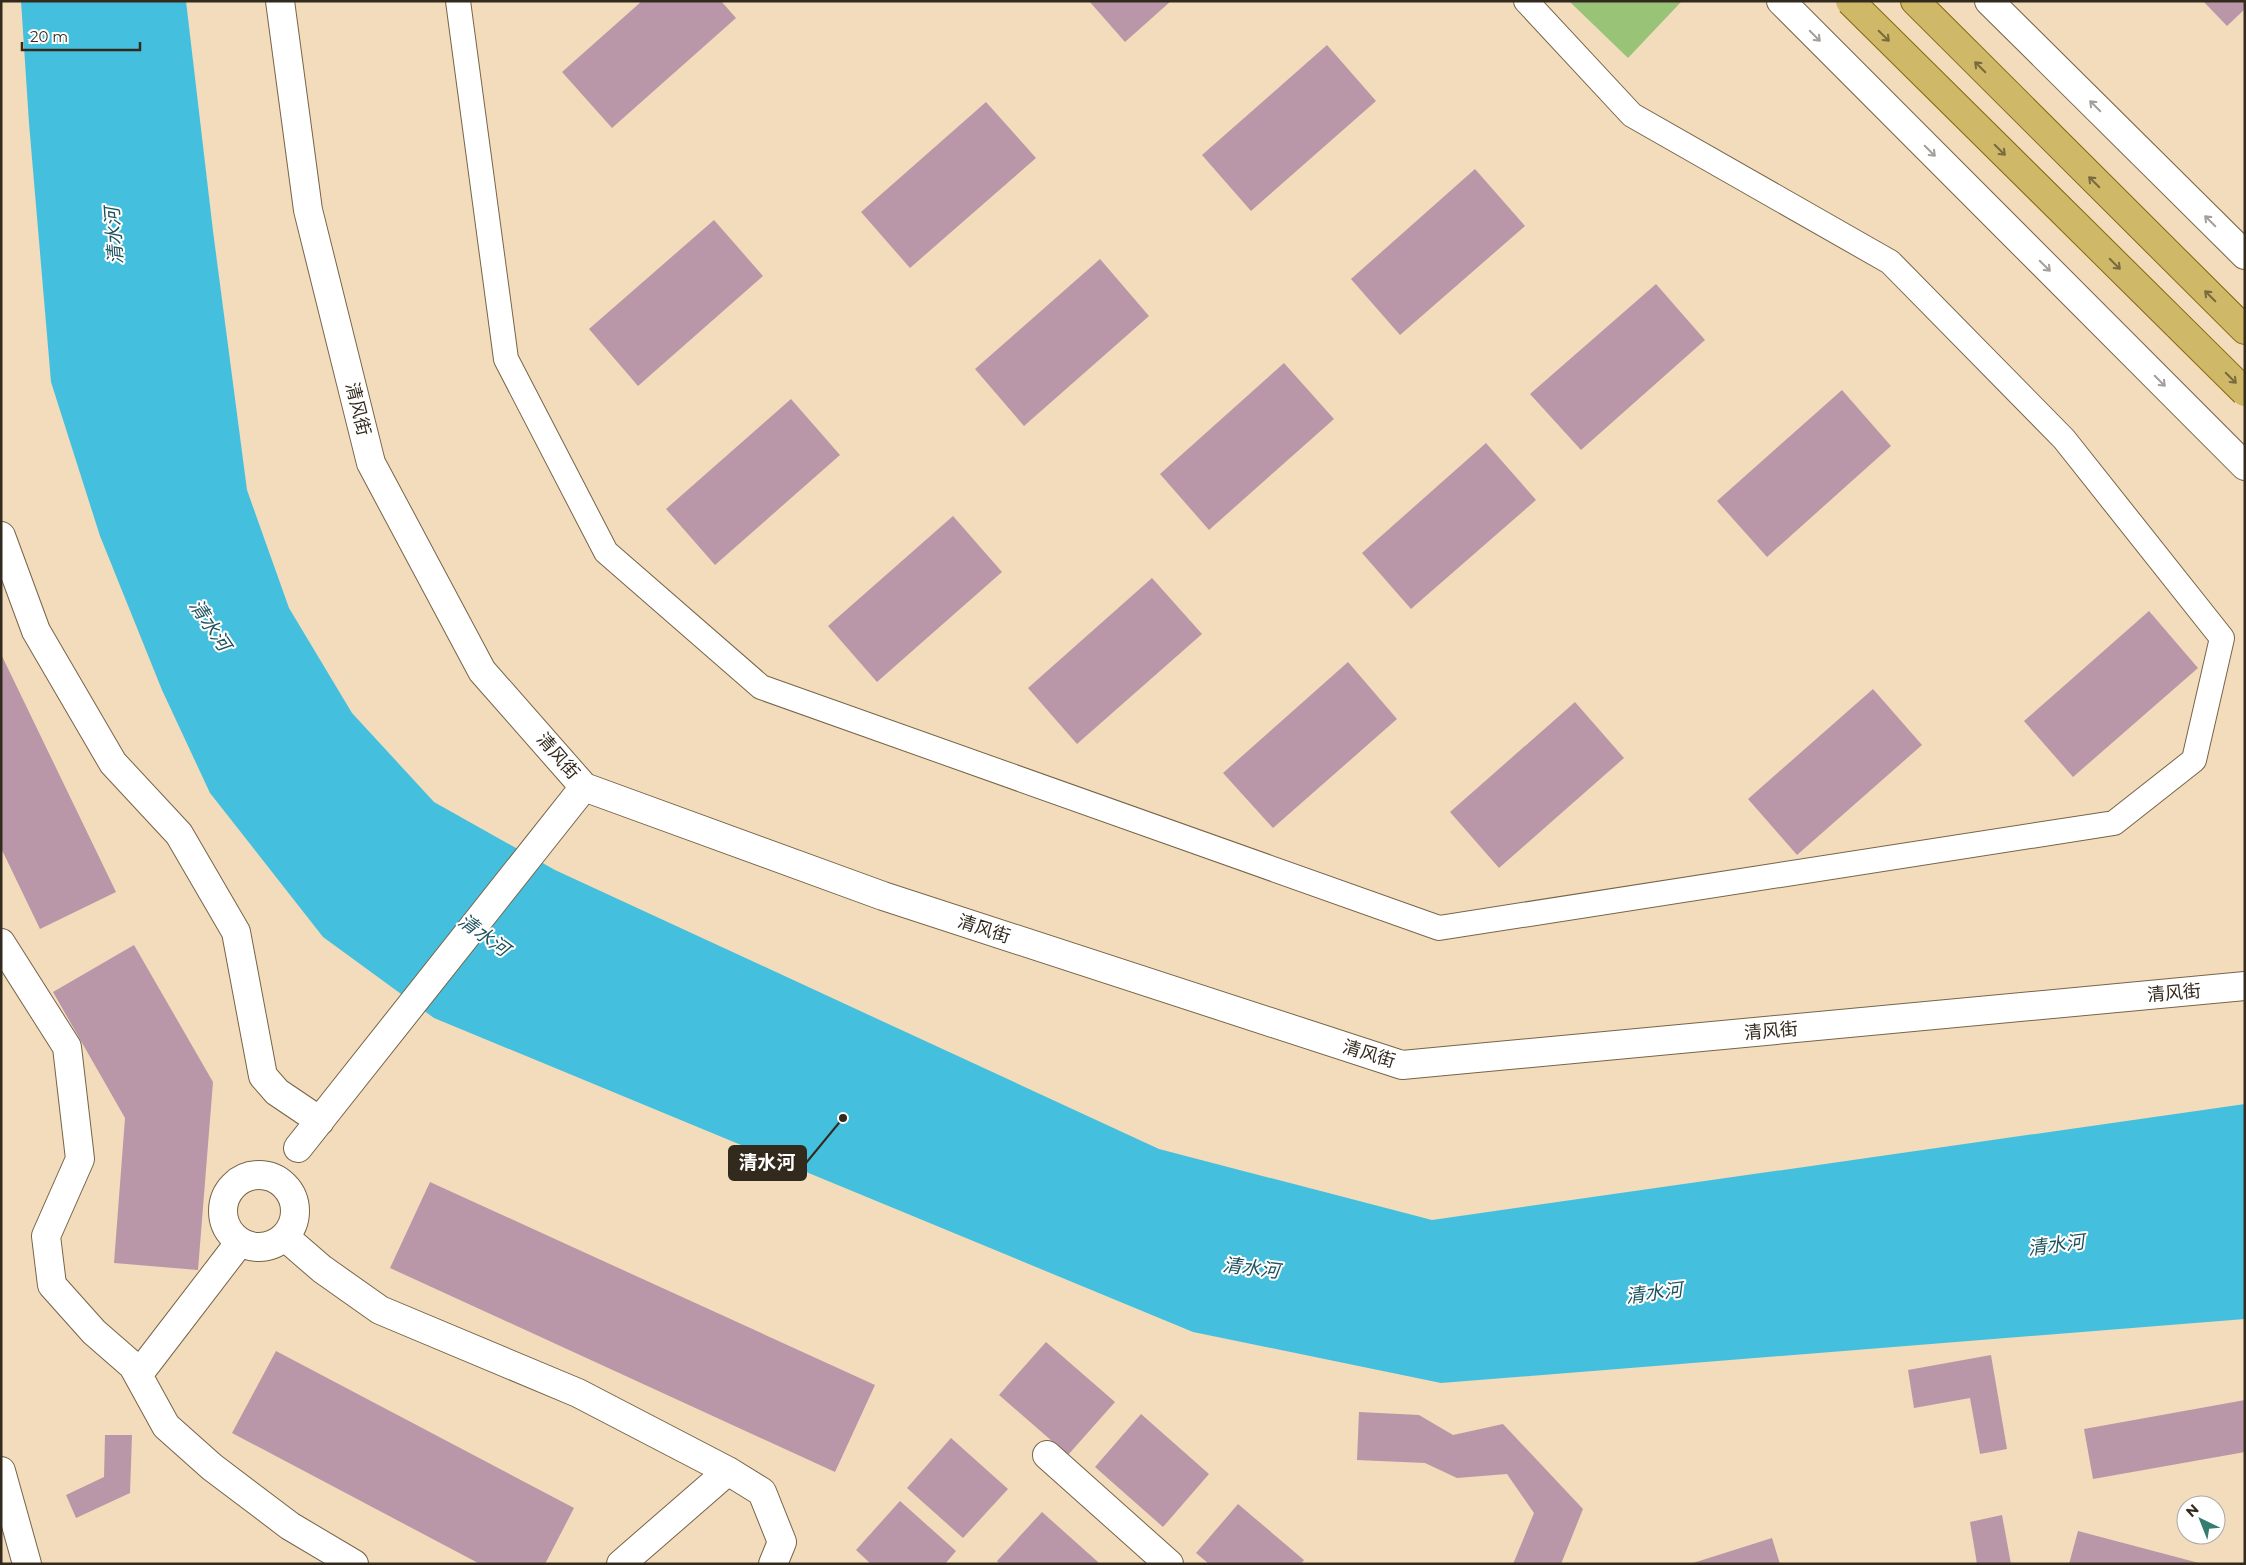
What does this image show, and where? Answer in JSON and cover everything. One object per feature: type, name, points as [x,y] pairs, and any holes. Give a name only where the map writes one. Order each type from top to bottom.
[{"type":"main road","points":[[1850,1],[2245,392]]},
{"type":"main road","points":[[1915,1],[2245,330]]},
{"type":"street","name":"清风街","points":[[280,1],[308,210],[371,463],[482,671],[584,787],[882,896],[1402,1065],[2245,986]]},
{"type":"street","points":[[1781,1],[2245,466]]},
{"type":"street","points":[[1990,1],[2245,255]]},
{"type":"street","points":[[1,536],[36,631],[113,764],[179,834],[236,932],[263,1076],[277,1092],[320,1121]]},
{"type":"street","points":[[261,1174],[298,1148],[584,787]]},
{"type":"street","points":[[1,943],[67,1047],[80,1159],[46,1236],[52,1285],[94,1332],[133,1366],[166,1426],[212,1466],[290,1526],[354,1564]]},
{"type":"street","points":[[291,1192],[283,1182],[273,1176],[249,1175],[238,1180],[224,1200],[225,1224],[231,1234],[240,1242],[251,1246],[263,1247],[285,1237],[296,1215],[291,1192],[298,1148]]},
{"type":"street","points":[[285,1237],[322,1269],[380,1310],[578,1392],[728,1471],[762,1492],[782,1542],[773,1564]]},
{"type":"street","points":[[138,1375],[240,1242]]},
{"type":"street","points":[[1048,1455],[1169,1564]]},
{"type":"street","points":[[1,1471],[27,1564]]},
{"type":"street","points":[[621,1564],[728,1471]]},
{"type":"lane","points":[[458,1],[506,359],[606,552],[760,687],[1438,928],[2114,823],[2194,760],[2222,638],[2064,439],[1890,262],[1632,115],[1526,1]]},
{"type":"green space","points":[[1569,1],[1680,1],[1681,2],[1628,58]]},
{"type":"water","points":[[21,1],[186,1],[213,231],[247,490],[289,608],[352,713],[434,802],[555,870],[1159,1149],[1432,1220],[2245,1104],[2245,1319],[1441,1383],[1193,1332],[434,1018],[323,937],[210,793],[162,690],[100,536],[51,382],[29,123]]},
{"type":"building","points":[[642,1],[721,1],[736,18],[612,128],[562,72]]},
{"type":"building","points":[[1089,1],[1171,1],[1125,42]]},
{"type":"building","points":[[2203,1],[2245,1],[2245,9],[2227,26]]},
{"type":"building","points":[[1327,45],[1376,101],[1251,211],[1202,155]]},
{"type":"building","points":[[986,102],[1036,158],[910,268],[861,212]]},
{"type":"building","points":[[1475,169],[1525,226],[1400,335],[1351,279]]},
{"type":"building","points":[[714,220],[763,276],[638,386],[589,329]]},
{"type":"building","points":[[1100,259],[1149,316],[1024,426],[975,369]]},
{"type":"building","points":[[1656,284],[1705,340],[1581,450],[1530,394]]},
{"type":"building","points":[[1284,363],[1334,419],[1209,530],[1160,474]]},
{"type":"building","points":[[1842,390],[1891,446],[1767,557],[1717,501]]},
{"type":"building","points":[[791,399],[840,455],[715,565],[666,509]]},
{"type":"building","points":[[1486,443],[1536,500],[1411,609],[1362,553]]},
{"type":"building","points":[[953,516],[1002,572],[877,682],[828,626]]},
{"type":"building","points":[[1152,578],[1202,634],[1077,744],[1028,688]]},
{"type":"building","points":[[2149,611],[2198,668],[2073,777],[2024,721]]},
{"type":"building","points":[[1,654],[116,892],[40,929],[1,848]]},
{"type":"building","points":[[1348,662],[1397,719],[1273,828],[1223,773]]},
{"type":"building","points":[[1873,689],[1922,745],[1797,855],[1748,799]]},
{"type":"building","points":[[1575,702],[1624,758],[1499,868],[1450,812]]},
{"type":"building","points":[[134,945],[213,1082],[198,1270],[114,1263],[125,1118],[53,992]]},
{"type":"building","points":[[430,1182],[875,1385],[835,1472],[390,1268]]},
{"type":"building","points":[[1046,1342],[1115,1402],[1068,1455],[999,1395]]},
{"type":"building","points":[[276,1351],[574,1508],[545,1564],[480,1564],[232,1433]]},
{"type":"building","points":[[1991,1355],[2007,1449],[1980,1454],[1970,1398],[1914,1408],[1908,1370]]},
{"type":"building","points":[[2245,1400],[2245,1452],[2093,1479],[2084,1429]]},
{"type":"building","points":[[1359,1412],[1419,1415],[1453,1435],[1503,1424],[1583,1509],[1561,1564],[1513,1564],[1534,1513],[1507,1474],[1457,1478],[1425,1463],[1357,1460]]},
{"type":"building","points":[[1141,1414],[1209,1474],[1163,1527],[1095,1467]]},
{"type":"building","points":[[105,1435],[132,1435],[130,1493],[76,1518],[66,1495],[104,1477]]},
{"type":"building","points":[[951,1438],[1008,1489],[963,1538],[907,1488]]},
{"type":"building","points":[[900,1501],[956,1551],[945,1564],[871,1564],[856,1550]]},
{"type":"building","points":[[1238,1504],[1304,1560],[1301,1564],[1209,1564],[1196,1553]]},
{"type":"building","points":[[1042,1512],[1098,1562],[1097,1564],[1000,1564],[997,1561]]},
{"type":"building","points":[[2002,1515],[2011,1564],[1977,1564],[1970,1522]]},
{"type":"building","points":[[2078,1531],[2199,1563],[2199,1564],[2069,1564]]},
{"type":"building","points":[[1772,1538],[1780,1564],[1693,1564],[1693,1563]]},
{"type":"place","name":"清水河","points":[[843,1118]]}]
